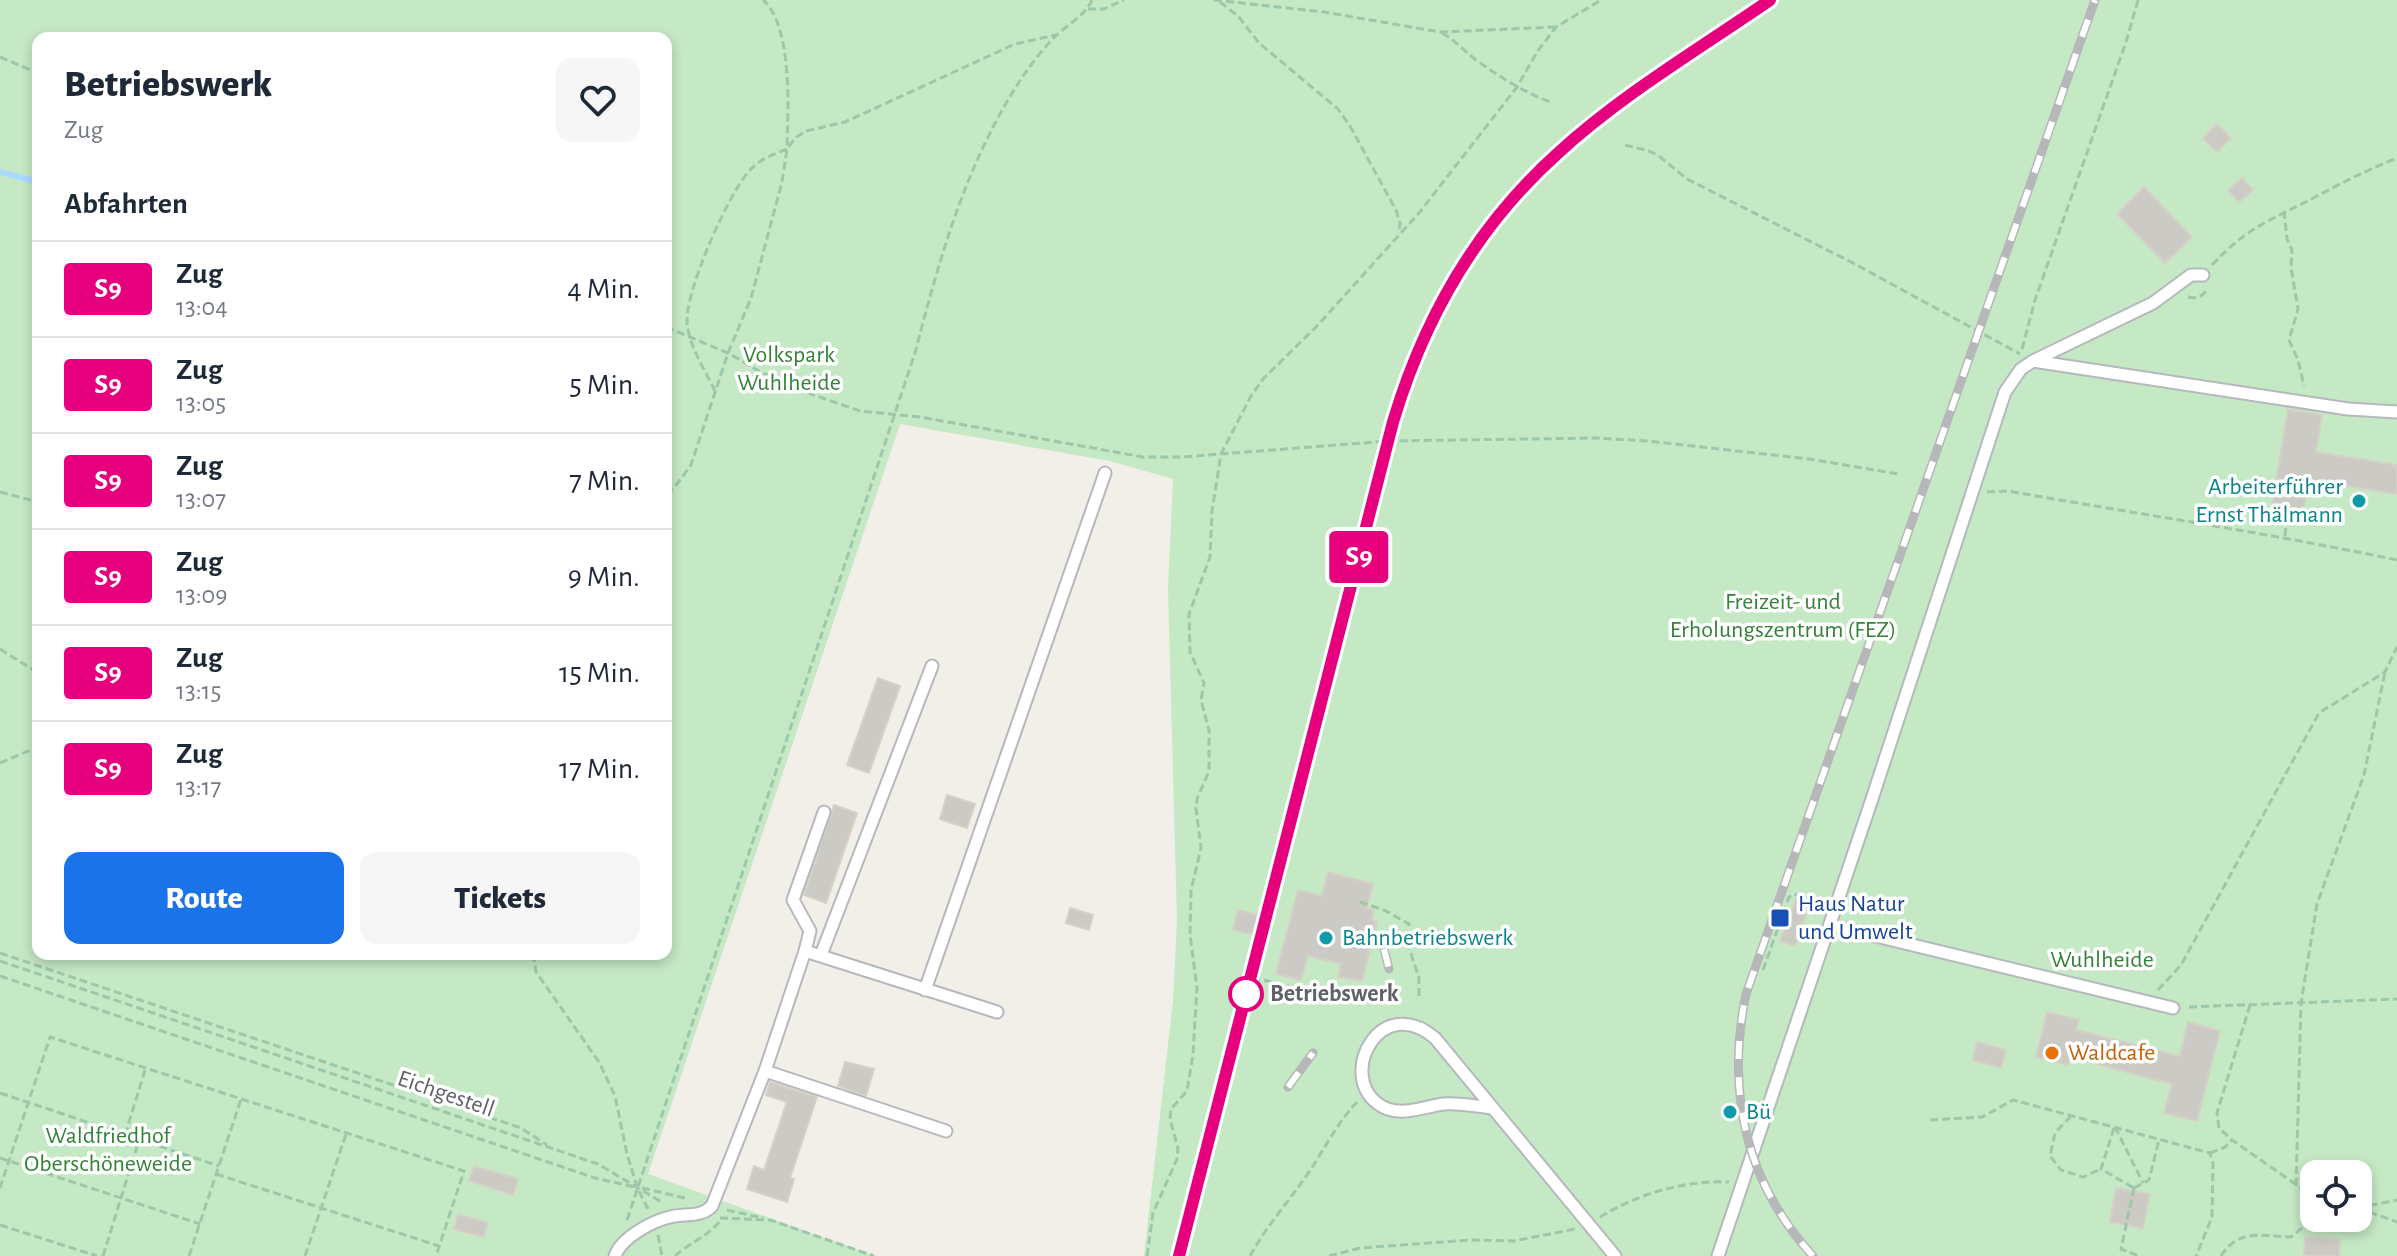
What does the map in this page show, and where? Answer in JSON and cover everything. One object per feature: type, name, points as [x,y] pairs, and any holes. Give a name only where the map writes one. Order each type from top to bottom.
[{"type":"lane","points":[[1718,1256],[2005,392],[2021,369],[2033,361],[2164,297],[2191,275],[2203,275]]},
{"type":"lane","points":[[2033,361],[2348,409],[2397,412]]},
{"type":"lane","points":[[925,990],[1105,473]]},
{"type":"lane","points":[[821,955],[932,666]]},
{"type":"lane","points":[[616,1251],[654,1222],[673,1216],[701,1214],[712,1206],[765,1071],[805,951],[810,931],[793,900],[824,812]]},
{"type":"lane","points":[[1830,925],[2173,1008]]},
{"type":"lane","points":[[805,951],[997,1012]]},
{"type":"lane","points":[[1492,1108],[1444,1104],[1388,1110],[1376,1103],[1368,1093],[1363,1058],[1369,1044],[1382,1030],[1394,1025],[1425,1029],[1435,1038],[1615,1256]]},
{"type":"lane","points":[[765,1071],[946,1131]]},
{"type":"path","points":[[672,489],[691,465],[728,353],[751,298],[782,182],[787,149],[788,74],[780,36],[770,7],[763,0]]},
{"type":"path","points":[[616,1251],[915,353],[963,191],[1005,104],[1025,73],[1056,35],[1088,9],[1092,0]]},
{"type":"path","points":[[1088,9],[1104,9],[1124,0]]},
{"type":"path","points":[[1216,0],[1324,12],[1440,32],[1474,32],[1500,27],[1556,27]]},
{"type":"path","points":[[1216,0],[1238,16],[1259,43],[1338,109],[1396,210],[1400,223],[1399,236]]},
{"type":"path","points":[[1147,1256],[1153,1213],[1177,1159],[1171,1109],[1187,1091],[1193,1054],[1197,988],[1190,935],[1191,890],[1201,848],[1197,799],[1209,771],[1209,744],[1207,718],[1201,700],[1204,683],[1190,652],[1189,614],[1190,605],[1208,568],[1212,511],[1221,454],[1263,379],[1317,326],[1419,213],[1517,87],[1556,27],[1601,0]]},
{"type":"path","points":[[1625,145],[1659,156],[1687,179],[1853,263],[2021,354],[2035,300],[2138,0]]},
{"type":"path","points":[[1440,32],[1517,87],[1553,103]]},
{"type":"path","points":[[715,391],[689,336],[687,320],[691,293],[732,198],[751,168],[787,149],[795,138],[806,131],[845,122],[1015,44],[1056,35]]},
{"type":"path","points":[[0,57],[32,70]]},
{"type":"path","points":[[2164,297],[2173,294],[2192,298],[2204,295],[2208,284],[2203,275],[2238,238],[2353,175],[2397,158]]},
{"type":"path","points":[[2284,211],[2287,239],[2292,250],[2291,268],[2298,309],[2289,340],[2298,360],[2307,402]]},
{"type":"path","points":[[672,329],[808,393],[860,411],[920,417],[1143,457],[1388,441],[1595,438],[1809,459],[1898,474]]},
{"type":"path","points":[[1110,461],[1113,453]]},
{"type":"path","points":[[1968,508],[1984,493],[2008,491],[2199,525],[2285,536],[2397,560]]},
{"type":"path","points":[[0,492],[32,500]]},
{"type":"path","points":[[2285,536],[2287,512]]},
{"type":"path","points":[[2296,1186],[2301,1003],[2317,904],[2364,775],[2385,672],[2397,647]]},
{"type":"path","points":[[0,649],[32,669]]},
{"type":"path","points":[[2148,1002],[2181,965],[2319,713],[2385,672]]},
{"type":"path","points":[[0,763],[32,750]]},
{"type":"path","points":[[1763,970],[1789,897],[1794,894],[1835,908]]},
{"type":"path","points":[[1360,902],[1384,910],[1409,924],[1407,942],[1419,978],[1419,996]]},
{"type":"path","points":[[0,953],[521,1128],[554,1149]]},
{"type":"path","points":[[534,960],[536,972],[599,1062],[615,1096],[637,1187],[654,1222],[662,1256]]},
{"type":"path","name":"Eichgestell","points":[[0,961],[598,1164],[662,1202],[673,1216]]},
{"type":"path","points":[[0,976],[595,1178],[637,1187]]},
{"type":"path","points":[[1241,1039],[1255,978],[1329,996],[1339,994]]},
{"type":"path","points":[[2173,1008],[2397,999]]},
{"type":"path","points":[[2250,1005],[2217,1113],[2219,1128],[2300,1188]]},
{"type":"path","points":[[0,1188],[50,1037],[464,1171],[436,1256]]},
{"type":"path","points":[[125,1135],[146,1067]]},
{"type":"path","points":[[0,1093],[219,1166]]},
{"type":"path","points":[[1250,1256],[1260,1235],[1280,1213],[1335,1129],[1368,1093]]},
{"type":"path","points":[[189,1256],[241,1099]]},
{"type":"path","points":[[1930,1120],[1982,1117],[2013,1100],[2210,1153],[2225,1147],[2232,1140]]},
{"type":"path","points":[[2072,1116],[2055,1133],[2050,1156],[2061,1170],[2083,1177],[2101,1169],[2115,1127]]},
{"type":"path","points":[[2115,1127],[2143,1183]]},
{"type":"path","points":[[305,1256],[346,1133]]},
{"type":"path","points":[[103,1256],[139,1140]]},
{"type":"path","points":[[2139,1256],[2121,1249],[2134,1188],[2149,1180],[2159,1140]]},
{"type":"path","points":[[2196,1256],[2212,1217],[2213,1164],[2210,1153]]},
{"type":"path","points":[[0,1158],[200,1224]]},
{"type":"path","points":[[2101,1169],[2134,1188]]},
{"type":"path","points":[[216,1174],[439,1246]]},
{"type":"path","points":[[1329,1256],[1360,1248],[1471,1240],[1514,1241],[1588,1224],[1624,1202],[1676,1186],[1709,1181],[1742,1184]]},
{"type":"path","points":[[2372,1205],[2397,1200]]},
{"type":"path","points":[[2372,1213],[2397,1222]]},
{"type":"path","points":[[710,1218],[770,1220],[874,1256]]},
{"type":"path","points":[[675,1256],[689,1243],[713,1231],[722,1218]]},
{"type":"path","points":[[0,1225],[97,1256]]},
{"type":"path","points":[[2221,1256],[2242,1235],[2291,1237],[2300,1230]]},
{"type":"green space","name":"Freizeit- und Erholungszentrum (FEZ)","points":[[0,0],[2397,0],[2397,1256],[1144,1256],[1173,1001],[1177,921],[1168,588],[1173,479],[1110,461],[900,424],[648,1174],[875,1256],[0,1256]]},
{"type":"building","points":[[2217,124],[2231,138],[2217,152],[2203,138]]},
{"type":"building","points":[[2242,178],[2253,190],[2239,202],[2228,190]]},
{"type":"building","points":[[2144,187],[2192,237],[2165,263],[2117,214]]},
{"type":"building","points":[[2288,409],[2322,415],[2316,452],[2397,465],[2397,494],[2309,480],[2303,512],[2272,506]]},
{"type":"building","points":[[878,678],[900,686],[869,773],[847,765]]},
{"type":"building","points":[[947,795],[975,804],[967,828],[940,819]]},
{"type":"building","points":[[834,805],[857,813],[826,903],[804,895]]},
{"type":"building","name":"Bahnbetriebswerk","points":[[1328,872],[1373,884],[1367,908],[1374,910],[1372,920],[1377,922],[1362,981],[1338,977],[1341,964],[1308,956],[1301,980],[1276,974],[1298,890],[1322,896]]},
{"type":"building","points":[[1796,899],[1810,903],[1795,946],[1780,941]]},
{"type":"building","points":[[1070,908],[1093,915],[1089,930],[1066,923]]},
{"type":"building","points":[[1238,910],[1261,916],[1256,935],[1233,930]]},
{"type":"building","points":[[2047,1012],[2079,1020],[2076,1030],[2180,1056],[2188,1022],[2220,1031],[2197,1121],[2164,1113],[2172,1084],[2070,1057],[2068,1065],[2036,1057]]},
{"type":"building","points":[[1977,1042],[2006,1050],[2001,1068],[1973,1060]]},
{"type":"building","points":[[845,1062],[874,1069],[866,1096],[838,1086]]},
{"type":"building","points":[[770,1082],[817,1097],[790,1178],[794,1179],[787,1202],[747,1189],[754,1166],[764,1170],[787,1102],[766,1095]]},
{"type":"building","points":[[474,1166],[518,1179],[513,1195],[469,1181]]},
{"type":"building","points":[[2116,1188],[2150,1194],[2143,1228],[2110,1222]]},
{"type":"building","points":[[458,1214],[488,1223],[484,1237],[454,1229]]},
{"type":"building","points":[[2305,1237],[2340,1240],[2339,1256],[2304,1256]]},
{"type":"waterway","points":[[0,172],[32,180]]},
{"type":"railway","points":[[1179,1256],[1393,422],[1420,346],[1437,310],[1478,243],[1528,182],[1607,112],[1771,0]]},
{"type":"railway","points":[[1813,1256],[1771,1197],[1746,1134],[1738,1065],[1746,994],[2095,0]]},
{"type":"railway","points":[[1384,949],[1389,969]]},
{"type":"railway","points":[[1288,1087],[1313,1053]]},
{"type":"train","name":"S9","points":[[1179,1256],[1393,422],[1427,331],[1449,286],[1476,245],[1520,190],[1546,164],[1612,110],[1770,0]]},
{"type":"place","name":"Arbeiterführer Ernst Thälmann","points":[[2359,501]]},
{"type":"place","name":"Haus Natur und Umwelt","points":[[1780,918]]},
{"type":"place","name":"Bahnbetriebswerk","points":[[1326,938]]},
{"type":"place","name":"Betriebswerk","points":[[1246,994]]},
{"type":"place","name":"Waldcafe","points":[[2052,1053]]},
{"type":"place","name":"Bü","points":[[1730,1112]]},
{"type":"park label","name":"Volkspark Wuhlheide","points":[[789,369]]},
{"type":"park label","name":"Wuhlheide","points":[[2102,960]]},
{"type":"park label","name":"Waldfriedhof Oberschöneweide","points":[[108,1150]]}]
